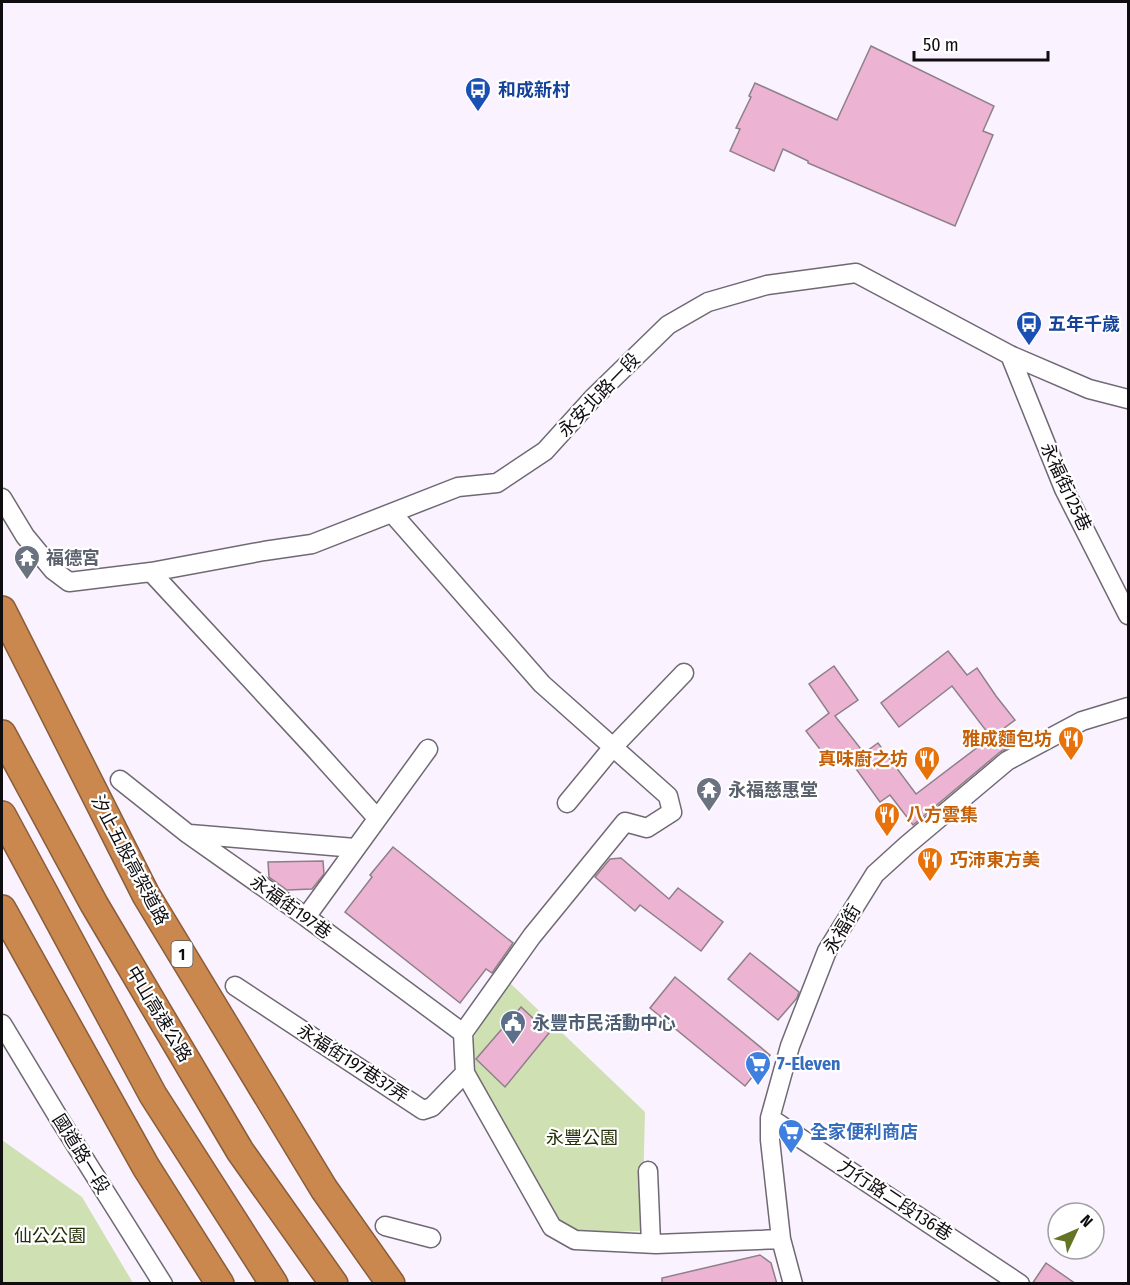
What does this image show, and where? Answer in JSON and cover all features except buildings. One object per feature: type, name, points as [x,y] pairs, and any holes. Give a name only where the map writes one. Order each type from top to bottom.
[{"type":"highway","name":"汐止五股高架道路","points":[[2,610],[146,895],[324,1189],[391,1284]]},
{"type":"highway","name":"中山高速公路","points":[[2,734],[94,904],[240,1151],[334,1284]]},
{"type":"highway","points":[[2,815],[153,1095],[274,1284]]},
{"type":"highway","points":[[2,909],[146,1167],[220,1284]]},
{"type":"street","name":"永安北路一段","points":[[2,498],[25,536],[52,570],[69,582],[151,572],[312,544],[458,487],[497,483],[545,451],[593,398],[668,325],[708,302],[767,285],[856,273],[1010,355],[1089,389],[1128,399]]},
{"type":"street","name":"永福街125巷","points":[[1010,355],[1064,489],[1128,615]]},
{"type":"street","points":[[392,513],[542,684],[668,796],[672,812],[647,828],[625,822],[532,936],[463,1033],[465,1073],[552,1227],[575,1240],[651,1243],[781,1239]]},
{"type":"street","points":[[151,572],[377,818]]},
{"type":"street","points":[[567,803],[613,747],[684,673]]},
{"type":"street","name":"永福街","points":[[794,1284],[781,1239],[770,1140],[770,1118],[790,1046],[827,951],[876,874],[1007,761],[1082,721],[1128,706]]},
{"type":"street","points":[[306,917],[428,749]]},
{"type":"street","name":"永福街197巷","points":[[120,780],[188,834],[306,917],[463,1033]]},
{"type":"street","points":[[188,834],[355,848]]},
{"type":"street","name":"永福街197巷37弄","points":[[235,986],[423,1110],[432,1107],[465,1073]]},
{"type":"street","name":"國道路一段","points":[[2,1024],[163,1284]]},
{"type":"street","name":"力行路二段136巷","points":[[770,1118],[1020,1284]]},
{"type":"street","points":[[648,1170],[651,1243]]},
{"type":"street","points":[[385,1226],[431,1238]]},
{"type":"green space","name":"永豐公園","points":[[510,983],[645,1112],[642,1231],[574,1233],[558,1219],[535,1182],[470,1062],[471,1044],[483,1016]]},
{"type":"green space","name":"仙公公園","points":[[2,1140],[82,1197],[133,1283],[5,1284],[2,1281]]},
{"type":"place","name":"和成新村","points":[[478,113]]},
{"type":"place","name":"五年千歲","points":[[1029,347]]},
{"type":"place","name":"福德宮","points":[[27,581]]},
{"type":"place","name":"雅成麵包坊","points":[[1071,762]]},
{"type":"place","name":"真味廚之坊","points":[[927,782]]},
{"type":"place","name":"永福慈惠堂","points":[[709,813]]},
{"type":"place","name":"八方雲集","points":[[887,838]]},
{"type":"place","name":"巧沛東方美","points":[[930,883]]},
{"type":"place","name":"永豐市民活動中心","points":[[513,1046]]},
{"type":"place","name":"7-Eleven","points":[[758,1087]]},
{"type":"place","name":"全家便利商店","points":[[791,1155]]}]
